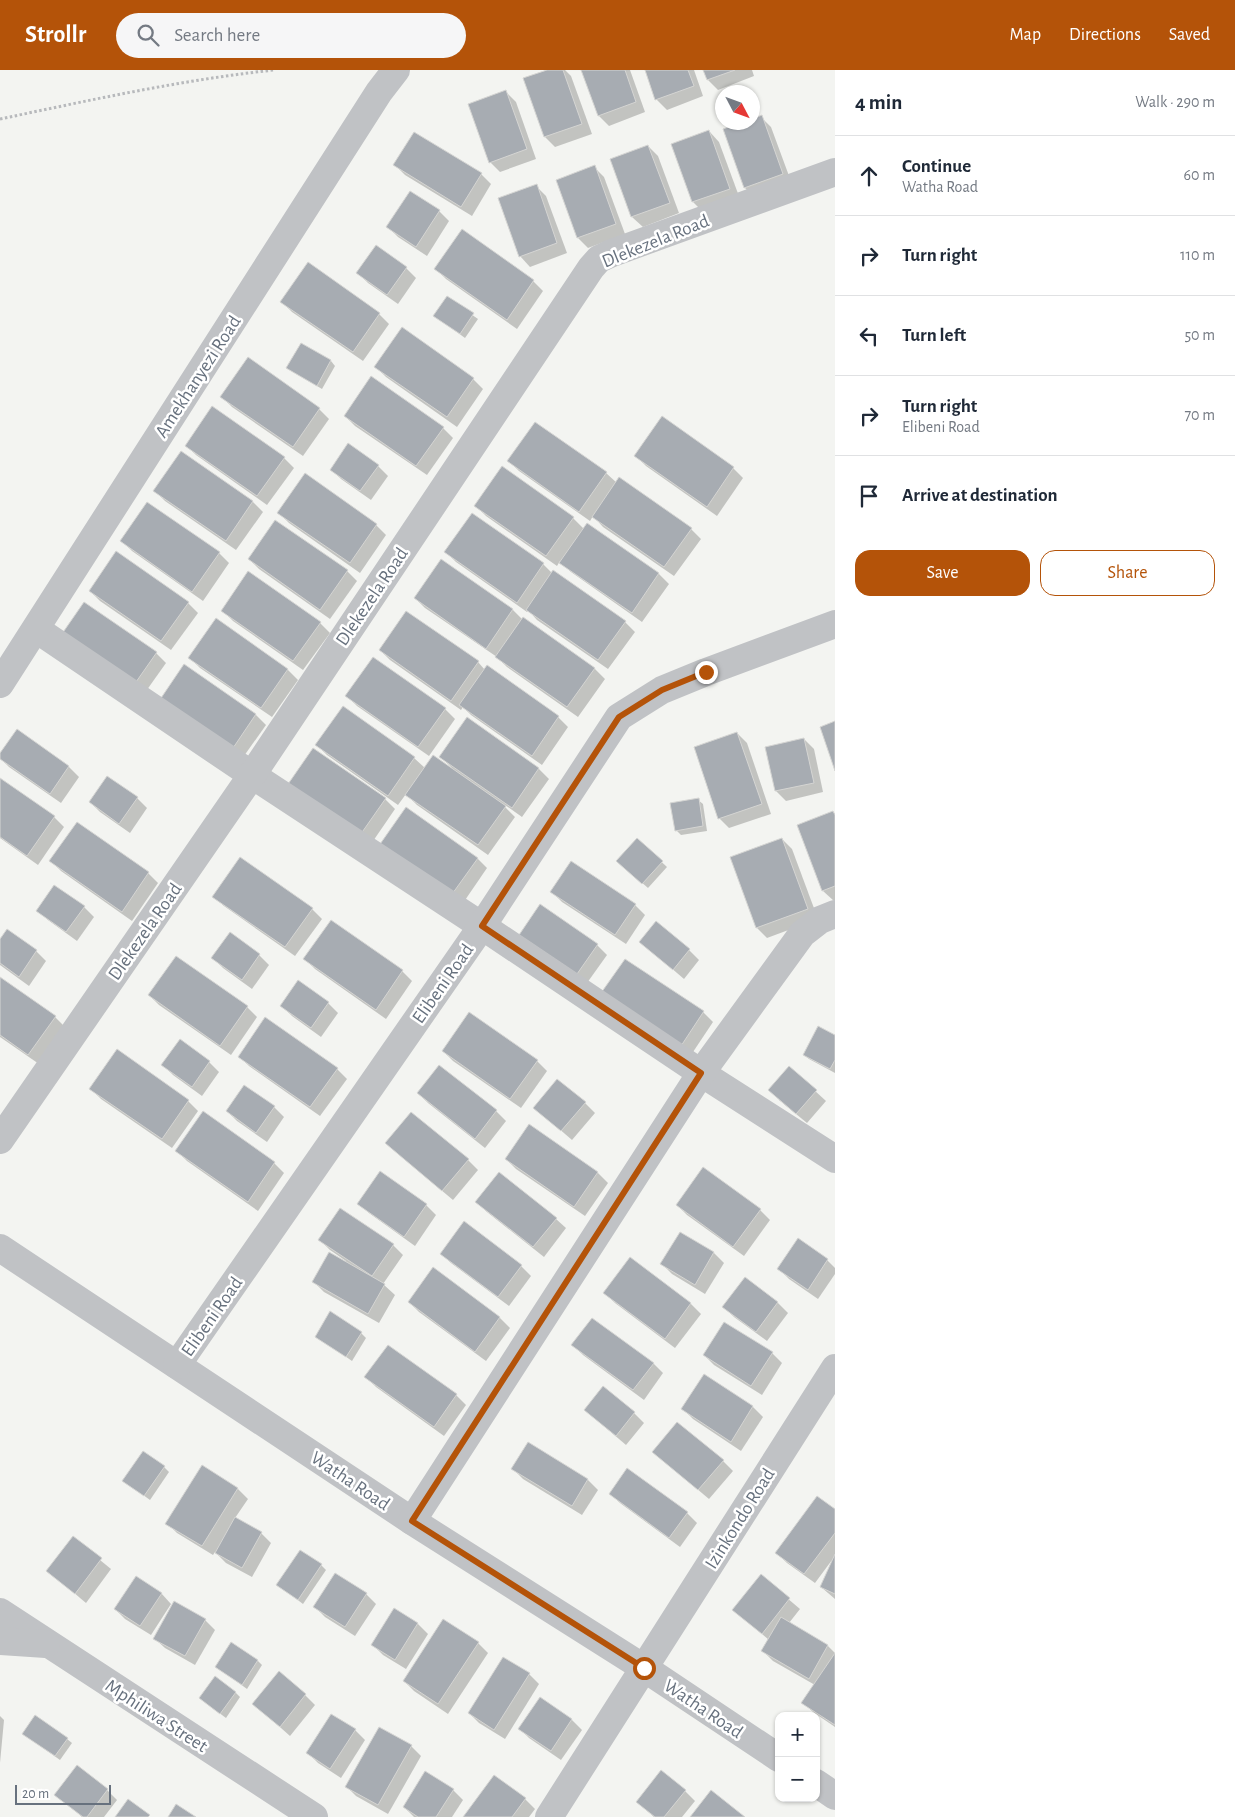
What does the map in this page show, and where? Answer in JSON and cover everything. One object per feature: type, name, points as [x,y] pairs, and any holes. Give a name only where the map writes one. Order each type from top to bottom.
[{"type":"street","name":"Amekhanyezi Road","points":[[0,684],[379,92],[396,70]]},
{"type":"street","name":"Dlekezela Road","points":[[0,1140],[252,775],[575,291],[599,259],[835,172]]},
{"type":"street","name":"Elibeni Road","points":[[177,1365],[482,926],[619,717],[662,690],[835,624]]},
{"type":"street","points":[[36,629],[701,1073],[835,1159]]},
{"type":"street","points":[[412,1521],[701,1073],[802,934],[820,920],[835,914]]},
{"type":"street","name":"Watha Road","points":[[0,1248],[412,1521],[644,1668],[778,1757]]},
{"type":"street","name":"Izinkondo Road","points":[[549,1817],[644,1668],[828,1397],[835,1368]]},
{"type":"street","name":"Mphiliwa Street","points":[[0,1612],[314,1817]]},
{"type":"street","points":[[0,1641],[47,1644]]},
{"type":"street","points":[[820,1787],[835,1796]]},
{"type":"path","points":[[0,119],[119,94],[238,74],[274,70]]},
{"type":"building","points":[[547,70],[563,70],[582,124],[544,137],[523,78]]},
{"type":"building","points":[[581,70],[625,70],[636,102],[598,116]]},
{"type":"building","points":[[645,70],[688,70],[694,86],[655,100]]},
{"type":"building","points":[[703,70],[735,70],[707,80]]},
{"type":"building","points":[[506,90],[527,149],[489,163],[468,104]]},
{"type":"building","points":[[762,115],[783,174],[744,188],[723,130],[760,130],[760,116]]},
{"type":"building","points":[[709,130],[730,189],[692,202],[671,144]]},
{"type":"building","points":[[414,132],[482,173],[461,207],[393,165]]},
{"type":"building","points":[[648,145],[670,203],[631,217],[610,159]]},
{"type":"building","points":[[595,165],[616,224],[577,238],[556,180]]},
{"type":"building","points":[[537,184],[557,243],[519,257],[498,198]]},
{"type":"building","points":[[410,191],[440,210],[416,247],[386,227]]},
{"type":"building","points":[[462,229],[534,280],[507,320],[434,269]]},
{"type":"building","points":[[376,245],[407,267],[387,295],[356,273]]},
{"type":"building","points":[[308,262],[380,313],[353,352],[280,302]]},
{"type":"building","points":[[447,296],[474,313],[460,334],[433,316]]},
{"type":"building","points":[[402,327],[474,378],[447,417],[374,367]]},
{"type":"building","points":[[301,343],[331,360],[317,386],[286,368]]},
{"type":"building","points":[[248,357],[320,408],[293,447],[220,397]]},
{"type":"building","points":[[371,376],[444,427],[416,466],[344,416]]},
{"type":"building","points":[[212,406],[285,457],[257,496],[185,446]]},
{"type":"building","points":[[662,416],[734,467],[707,507],[634,456]]},
{"type":"building","points":[[535,422],[607,472],[579,512],[507,461]]},
{"type":"building","points":[[348,443],[379,465],[360,491],[330,470]]},
{"type":"building","points":[[181,451],[253,501],[226,541],[153,491]]},
{"type":"building","points":[[502,466],[574,517],[546,556],[474,506]]},
{"type":"building","points":[[305,473],[377,524],[350,563],[277,513]]},
{"type":"building","points":[[619,477],[692,528],[664,567],[592,517]]},
{"type":"building","points":[[147,502],[220,552],[192,592],[120,541]]},
{"type":"building","points":[[472,513],[544,563],[517,603],[444,552]]},
{"type":"building","points":[[275,520],[348,570],[320,610],[248,559]]},
{"type":"building","points":[[587,523],[659,573],[632,613],[559,563]]},
{"type":"building","points":[[116,551],[189,602],[161,641],[89,591]]},
{"type":"building","points":[[441,559],[513,609],[486,649],[414,598]]},
{"type":"building","points":[[553,570],[626,621],[598,660],[526,610]]},
{"type":"building","points":[[248,571],[321,622],[293,661],[221,611]]},
{"type":"building","points":[[84,602],[157,652],[129,692],[57,641]]},
{"type":"building","points":[[406,611],[479,661],[451,701],[379,650]]},
{"type":"building","points":[[523,617],[595,668],[567,707],[495,657]]},
{"type":"building","points":[[216,618],[288,669],[261,708],[188,658]]},
{"type":"building","points":[[373,657],[446,708],[418,747],[345,696]]},
{"type":"building","points":[[184,664],[256,714],[229,754],[157,704]]},
{"type":"building","points":[[487,665],[559,716],[532,756],[459,705]]},
{"type":"building","points":[[343,706],[415,757],[388,796],[315,745]]},
{"type":"building","points":[[467,717],[539,768],[512,808],[439,757]]},
{"type":"building","points":[[835,721],[835,771],[820,727]]},
{"type":"building","points":[[17,729],[69,766],[50,794],[0,759],[0,753]]},
{"type":"building","points":[[737,732],[762,804],[718,819],[694,747]]},
{"type":"building","points":[[804,738],[814,783],[775,791],[765,747]]},
{"type":"building","points":[[313,748],[386,798],[358,838],[286,787]]},
{"type":"building","points":[[433,755],[506,806],[478,845],[405,795]]},
{"type":"building","points":[[107,776],[138,797],[119,824],[89,802]]},
{"type":"building","points":[[0,778],[55,816],[27,856],[0,837]]},
{"type":"building","points":[[699,798],[703,826],[675,831],[670,803]]},
{"type":"building","points":[[406,807],[478,858],[450,897],[378,847]]},
{"type":"building","points":[[833,811],[835,815],[835,886],[822,891],[797,825]]},
{"type":"building","points":[[77,822],[149,872],[122,912],[49,861]]},
{"type":"building","points":[[637,838],[663,861],[642,884],[616,861]]},
{"type":"building","points":[[782,838],[808,909],[756,928],[730,857]]},
{"type":"building","points":[[240,857],[313,908],[285,947],[212,897]]},
{"type":"building","points":[[571,861],[636,904],[615,935],[550,892]]},
{"type":"building","points":[[54,885],[85,906],[66,932],[36,911]]},
{"type":"building","points":[[540,904],[598,944],[577,974],[519,935]]},
{"type":"building","points":[[331,920],[403,970],[376,1010],[303,959]]},
{"type":"building","points":[[656,921],[690,949],[673,970],[639,942]]},
{"type":"building","points":[[7,929],[37,950],[19,977],[0,963],[0,939]]},
{"type":"building","points":[[230,932],[260,954],[242,980],[211,958]]},
{"type":"building","points":[[176,956],[248,1006],[220,1046],[148,995]]},
{"type":"building","points":[[625,959],[704,1011],[681,1046],[601,993]]},
{"type":"building","points":[[0,977],[56,1016],[28,1055],[0,1035]]},
{"type":"building","points":[[298,980],[329,1002],[311,1028],[280,1006]]},
{"type":"building","points":[[469,1012],[538,1060],[510,1099],[442,1051]]},
{"type":"building","points":[[265,1017],[338,1068],[310,1107],[238,1057]]},
{"type":"building","points":[[818,1026],[835,1035],[835,1060],[830,1069],[803,1055]]},
{"type":"building","points":[[180,1039],[210,1061],[192,1087],[161,1065]]},
{"type":"building","points":[[117,1049],[189,1100],[162,1139],[89,1089]]},
{"type":"building","points":[[439,1065],[497,1110],[475,1139],[417,1093]]},
{"type":"building","points":[[789,1066],[817,1090],[796,1114],[768,1090]]},
{"type":"building","points":[[557,1079],[586,1102],[561,1131],[533,1108]]},
{"type":"building","points":[[244,1085],[275,1106],[256,1133],[226,1111]]},
{"type":"building","points":[[203,1111],[275,1162],[248,1202],[175,1151]]},
{"type":"building","points":[[411,1112],[469,1159],[442,1191],[385,1143]]},
{"type":"building","points":[[529,1124],[598,1172],[574,1207],[505,1159]]},
{"type":"building","points":[[703,1167],[761,1209],[733,1247],[676,1205]]},
{"type":"building","points":[[380,1171],[427,1204],[404,1237],[357,1204]]},
{"type":"building","points":[[499,1172],[557,1218],[533,1247],[475,1202]]},
{"type":"building","points":[[340,1208],[394,1244],[372,1276],[318,1240]]},
{"type":"building","points":[[464,1221],[522,1265],[498,1297],[440,1254]]},
{"type":"building","points":[[680,1232],[714,1252],[695,1285],[660,1264]]},
{"type":"building","points":[[798,1238],[828,1259],[808,1290],[777,1269]]},
{"type":"building","points":[[329,1252],[385,1284],[368,1314],[312,1282]]},
{"type":"building","points":[[630,1257],[691,1303],[665,1339],[603,1293]]},
{"type":"building","points":[[433,1267],[500,1317],[475,1352],[408,1302]]},
{"type":"building","points":[[745,1277],[778,1302],[756,1332],[722,1307]]},
{"type":"building","points":[[330,1311],[362,1332],[346,1357],[315,1337]]},
{"type":"building","points":[[592,1318],[654,1363],[633,1390],[571,1345]]},
{"type":"building","points":[[724,1322],[773,1352],[751,1386],[703,1355]]},
{"type":"building","points":[[388,1345],[457,1394],[434,1427],[364,1377]]},
{"type":"building","points":[[704,1374],[753,1406],[731,1442],[681,1409]]},
{"type":"building","points":[[603,1386],[635,1412],[616,1436],[584,1410]]},
{"type":"building","points":[[677,1422],[724,1460],[698,1490],[652,1452]]},
{"type":"building","points":[[528,1442],[588,1479],[572,1506],[511,1469]]},
{"type":"building","points":[[143,1451],[165,1466],[144,1496],[122,1481]]},
{"type":"building","points":[[202,1465],[238,1488],[202,1546],[165,1524]]},
{"type":"building","points":[[627,1468],[688,1512],[669,1538],[609,1494]]},
{"type":"building","points":[[817,1496],[835,1509],[835,1533],[804,1574],[775,1553]]},
{"type":"building","points":[[235,1517],[262,1532],[242,1568],[215,1553]]},
{"type":"building","points":[[73,1536],[102,1558],[75,1594],[46,1571]]},
{"type":"building","points":[[300,1550],[322,1564],[298,1600],[276,1585]]},
{"type":"building","points":[[835,1554],[835,1594],[820,1587]]},
{"type":"building","points":[[335,1573],[367,1593],[345,1627],[313,1607]]},
{"type":"building","points":[[761,1574],[790,1598],[762,1634],[732,1610]]},
{"type":"building","points":[[136,1576],[162,1593],[140,1626],[114,1609]]},
{"type":"building","points":[[174,1601],[206,1619],[185,1656],[153,1639]]},
{"type":"building","points":[[394,1608],[418,1623],[395,1660],[371,1645]]},
{"type":"building","points":[[781,1617],[828,1645],[809,1679],[761,1651]]},
{"type":"building","points":[[443,1619],[479,1642],[438,1704],[403,1681]]},
{"type":"building","points":[[231,1642],[258,1660],[242,1685],[215,1667]]},
{"type":"building","points":[[835,1653],[835,1725],[820,1715],[820,1712],[815,1712],[801,1703]]},
{"type":"building","points":[[503,1657],[530,1673],[494,1730],[468,1713]]},
{"type":"building","points":[[279,1671],[306,1694],[280,1727],[252,1704]]},
{"type":"building","points":[[215,1676],[236,1692],[220,1714],[199,1698]]},
{"type":"building","points":[[540,1697],[572,1719],[551,1751],[518,1729]]},
{"type":"building","points":[[331,1714],[356,1729],[330,1769],[306,1753]]},
{"type":"building","points":[[35,1715],[68,1738],[55,1756],[22,1734]]},
{"type":"building","points":[[379,1727],[412,1745],[378,1805],[345,1787]]},
{"type":"building","points":[[77,1765],[108,1789],[87,1817],[83,1817],[54,1795]]},
{"type":"building","points":[[661,1770],[686,1790],[664,1817],[655,1817],[636,1802]]},
{"type":"building","points":[[425,1771],[454,1789],[436,1817],[418,1817],[403,1807]]},
{"type":"building","points":[[494,1775],[526,1798],[512,1817],[463,1817]]},
{"type":"building","points":[[711,1790],[745,1817],[690,1817]]},
{"type":"building","points":[[128,1799],[150,1815],[148,1817],[115,1817]]},
{"type":"building","points":[[176,1804],[196,1817],[168,1817]]},
{"type":"route","points":[[644,1668],[412,1521],[701,1073],[482,926],[619,717],[662,690],[706,672]]}]
